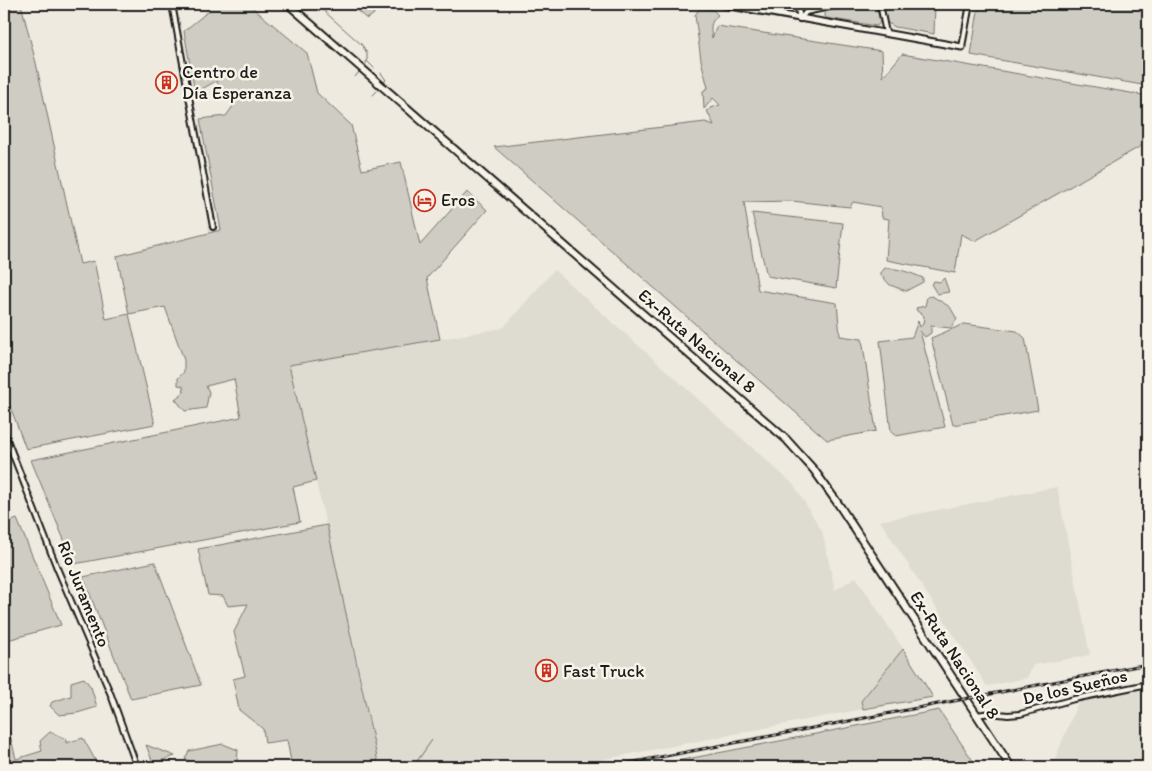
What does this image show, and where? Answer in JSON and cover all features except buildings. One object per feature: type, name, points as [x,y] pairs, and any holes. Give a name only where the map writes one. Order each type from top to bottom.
[{"type":"main road","name":"Ex-Ruta Nacional 8","points":[[288,4],[786,439],[814,470],[839,505],[1011,767]]},
{"type":"street","points":[[172,4],[212,227]]},
{"type":"street","points":[[722,4],[962,47],[970,4]]},
{"type":"street","points":[[797,4],[800,18]]},
{"type":"street","points":[[800,18],[806,12],[843,4]]},
{"type":"street","points":[[880,4],[886,33]]},
{"type":"street","name":"Río Juramento","points":[[4,432],[62,579],[111,695],[137,767]]},
{"type":"street","name":"De los Sueños","points":[[977,715],[990,713],[1020,714],[1074,699],[1148,684]]},
{"type":"shaded area","points":[[4,4],[21,4],[36,63],[80,264],[94,261],[106,319],[129,314],[155,424],[26,449],[4,390]]},
{"type":"shaded area","points":[[203,4],[248,4],[307,53],[317,93],[351,125],[362,170],[401,162],[420,245],[467,192],[487,210],[427,278],[440,339],[289,365],[316,481],[293,487],[300,522],[74,564],[31,460],[241,417],[234,379],[206,386],[209,392],[206,408],[185,411],[175,399],[184,392],[183,386],[178,385],[178,378],[184,372],[184,360],[165,307],[129,314],[117,256],[221,230],[200,119],[226,116],[234,105],[216,81],[195,93],[184,31],[210,10]]},
{"type":"shaded area","points":[[349,4],[371,4],[374,14],[367,19]]},
{"type":"shaded area","points":[[858,4],[876,4],[880,22],[877,26],[826,18],[825,16],[825,11],[827,10]]},
{"type":"shaded area","points":[[883,4],[935,4],[934,34],[895,27],[886,22]]},
{"type":"shaded area","points":[[979,4],[1148,4],[1148,86],[971,55]]},
{"type":"shaded area","points":[[700,8],[713,10],[718,15],[711,25],[712,38],[717,26],[882,51],[883,77],[902,54],[1148,96],[1148,142],[975,241],[961,234],[955,273],[886,260],[889,219],[882,218],[881,207],[853,202],[850,207],[791,201],[744,202],[758,290],[837,303],[840,336],[862,339],[876,431],[827,440],[494,147],[705,122],[714,125],[707,111],[720,105],[713,98],[704,109],[703,91],[708,88],[701,60],[695,15]]},
{"type":"shaded area","points":[[752,213],[843,223],[836,288],[767,276]]},
{"type":"shaded area","points":[[885,268],[914,274],[923,278],[923,282],[906,291],[890,285],[880,274]]},
{"type":"shaded area","points":[[554,270],[794,485],[822,531],[835,590],[856,577],[903,649],[861,701],[863,709],[564,767],[379,767],[356,655],[289,365],[503,328]]},
{"type":"shaded area","points":[[944,278],[949,292],[937,294],[931,284],[934,281],[940,282]]},
{"type":"shaded area","points":[[932,296],[950,307],[957,319],[951,328],[931,326],[931,333],[925,337],[920,331],[945,427],[896,436],[891,432],[880,341],[912,337],[918,321],[920,327],[923,324],[924,316],[916,308],[925,306],[927,297]]},
{"type":"shaded area","points":[[964,324],[1017,331],[1025,338],[1038,410],[953,425],[931,338]]},
{"type":"shaded area","points":[[1057,487],[1090,655],[1033,665],[1027,678],[987,686],[880,521]]},
{"type":"shaded area","points":[[17,519],[61,625],[4,641],[4,524]]},
{"type":"shaded area","points":[[327,525],[379,767],[292,767],[287,740],[265,743],[263,729],[239,710],[233,679],[245,676],[234,632],[248,604],[228,606],[223,596],[208,595],[198,549]]},
{"type":"shaded area","points":[[155,562],[201,685],[131,699],[83,577]]},
{"type":"shaded area","points":[[903,649],[933,697],[863,709],[861,701]]},
{"type":"shaded area","points":[[84,678],[91,687],[97,707],[77,713],[59,715],[50,706],[52,702],[71,696],[71,682]]},
{"type":"shaded area","points":[[1148,689],[1148,767],[1052,767],[1078,702]]},
{"type":"shaded area","points":[[4,710],[16,759],[42,751],[40,741],[50,732],[66,739],[66,743],[83,738],[99,767],[4,767]]},
{"type":"shaded area","points":[[939,710],[977,767],[646,767]]},
{"type":"shaded area","points":[[223,744],[238,750],[237,763],[211,767],[185,759],[189,751]]},
{"type":"shaded area","points":[[146,745],[175,756],[153,763]]},
{"type":"waterway","points":[[316,4],[362,45],[367,53],[365,65]]},
{"type":"waterway","points":[[692,4],[888,37]]},
{"type":"waterway","points":[[367,61],[374,68]]},
{"type":"waterway","points":[[355,77],[359,72]]},
{"type":"waterway","points":[[381,73],[386,80],[384,82]]},
{"type":"waterway","points":[[373,95],[379,89]]},
{"type":"waterway","points":[[413,767],[432,740]]},
{"type":"railway","points":[[608,767],[1148,664]]},
{"type":"place","name":"Centro de Día Esperanza","points":[[166,82]]},
{"type":"place","name":"Eros","points":[[425,200]]},
{"type":"place","name":"Fast Truck","points":[[547,671]]}]
